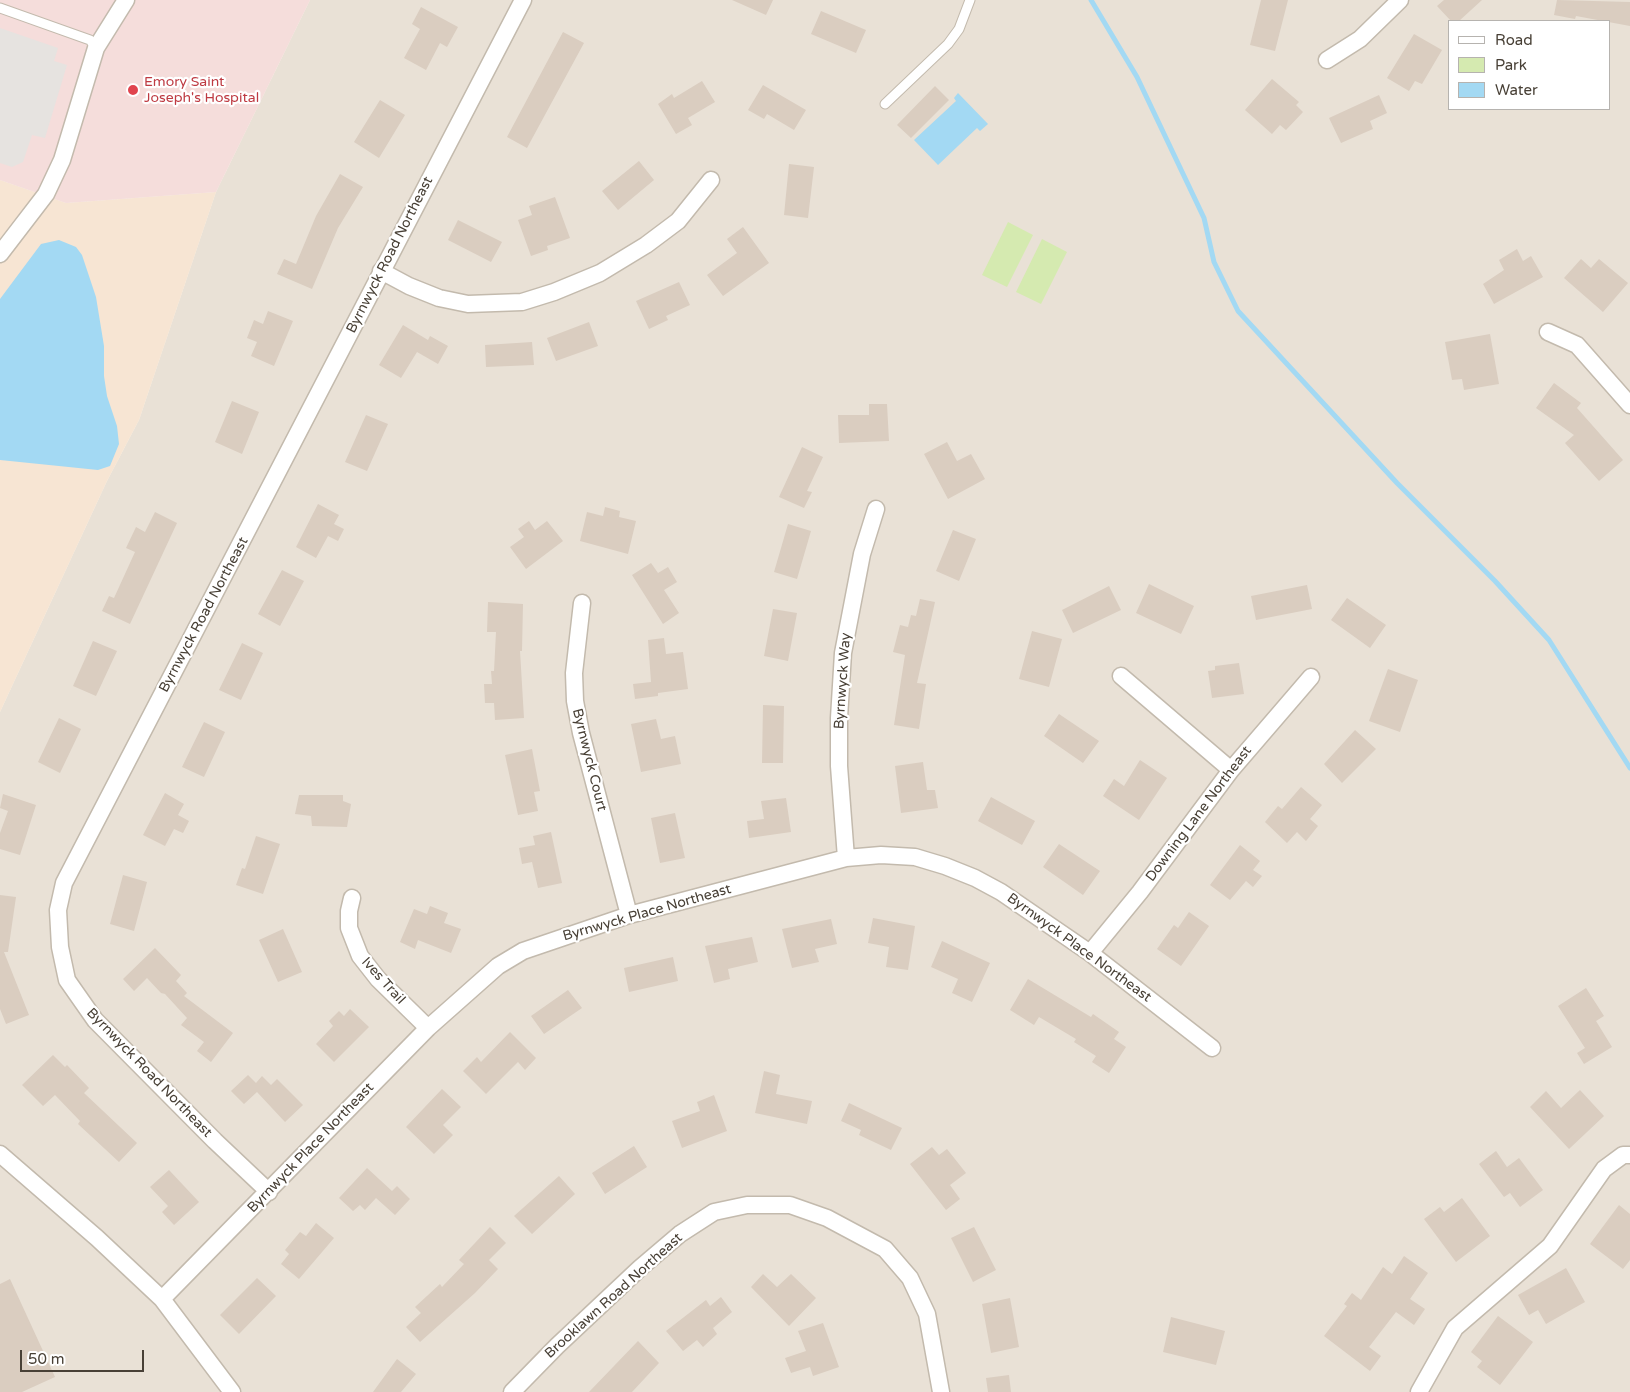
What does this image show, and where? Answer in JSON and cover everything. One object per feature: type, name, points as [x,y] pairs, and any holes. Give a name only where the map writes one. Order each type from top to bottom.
[{"type":"street","points":[[0,254],[46,194],[62,160],[96,48],[126,0]]},
{"type":"street","name":"Byrnwyck Road Northeast","points":[[268,1192],[215,1142],[95,1020],[67,980],[60,947],[58,910],[64,883],[217,592],[523,0]]},
{"type":"street","points":[[1327,60],[1360,39],[1400,0]]},
{"type":"street","points":[[381,272],[439,298],[468,304],[522,302],[554,292],[600,273],[646,245],[678,221],[711,180]]},
{"type":"street","points":[[1548,332],[1577,345],[1630,405]]},
{"type":"street","name":"Byrnwyck Way","points":[[846,858],[839,766],[839,718],[843,654],[862,554],[876,509]]},
{"type":"street","name":"Byrnwyck Court","points":[[582,603],[574,673],[575,701],[581,734],[629,915]]},
{"type":"street","points":[[1121,676],[1231,770]]},
{"type":"street","name":"Downing Lane Northeast","points":[[1090,953],[1140,892],[1231,770],[1311,678]]},
{"type":"street","name":"Byrnwyck Place Northeast","points":[[162,1299],[428,1028],[474,984],[498,966],[522,951],[629,915],[846,858],[881,855],[915,858],[945,866],[975,878],[1001,892],[1090,953],[1212,1048]]},
{"type":"street","name":"Ives Trail","points":[[352,898],[349,911],[349,928],[360,956],[378,978],[428,1028]]},
{"type":"street","points":[[0,1154],[97,1238],[162,1299],[232,1392]]},
{"type":"street","points":[[1418,1392],[1455,1328],[1550,1246],[1604,1169],[1624,1155],[1630,1155]]},
{"type":"street","name":"Brooklawn Road Northeast","points":[[512,1392],[585,1320],[680,1234],[714,1212],[747,1205],[790,1205],[827,1218],[885,1249],[910,1278],[927,1314],[942,1392]]},
{"type":"lane","points":[[885,104],[948,44],[959,29],[970,0]]},
{"type":"lane","points":[[0,8],[90,40],[96,48]]},
{"type":"shaded area","name":"Emory Saint Joseph's Hospital","points":[[0,0],[310,0],[216,192],[66,203],[0,180]]},
{"type":"shaded area","points":[[310,0],[1630,0],[1630,1392],[0,1392],[0,712],[107,481],[139,420],[216,192]]},
{"type":"shaded area","points":[[0,28],[58,48],[54,61],[67,65],[45,138],[32,135],[23,162],[12,167],[0,163]]},
{"type":"shaded area","points":[[0,180],[66,203],[216,192],[139,420],[107,481],[0,712]]},
{"type":"green space","points":[[1008,222],[1033,235],[1007,287],[982,275]]},
{"type":"green space","points":[[1042,239],[1067,252],[1041,304],[1016,292]]},
{"type":"water","points":[[958,93],[988,124],[980,131],[977,128],[938,165],[914,140],[956,101],[954,98]]},
{"type":"water","points":[[59,240],[76,247],[82,255],[96,297],[104,346],[104,376],[107,396],[117,426],[119,444],[110,466],[98,470],[0,460],[0,299],[41,244]]},
{"type":"building","points":[[732,0],[773,0],[766,15]]},
{"type":"building","points":[[1261,0],[1288,0],[1275,51],[1250,45]]},
{"type":"building","points":[[1444,0],[1482,0],[1460,20],[1450,20],[1437,6]]},
{"type":"building","points":[[1557,0],[1630,2],[1630,26],[1610,22],[1610,20],[1576,16],[1575,19],[1554,15]]},
{"type":"building","points":[[421,7],[458,27],[447,47],[440,43],[426,70],[404,58],[420,29],[412,24]]},
{"type":"building","points":[[821,11],[866,30],[856,53],[811,34]]},
{"type":"building","points":[[563,32],[584,43],[527,148],[507,137]]},
{"type":"building","points":[[1414,34],[1442,50],[1422,84],[1415,81],[1409,91],[1387,78]]},
{"type":"building","points":[[1272,79],[1299,102],[1296,105],[1303,112],[1286,130],[1280,125],[1272,134],[1245,110]]},
{"type":"building","points":[[702,81],[715,102],[688,118],[692,125],[676,134],[658,104],[672,94],[674,98]]},
{"type":"building","points":[[763,85],[806,110],[794,130],[767,114],[764,119],[748,110]]},
{"type":"building","points":[[935,86],[949,100],[911,138],[897,125]]},
{"type":"building","points":[[1379,95],[1387,113],[1370,121],[1373,129],[1341,143],[1329,118]]},
{"type":"building","points":[[380,100],[405,115],[379,158],[354,142]]},
{"type":"building","points":[[639,161],[654,180],[618,210],[602,191]]},
{"type":"building","points":[[789,164],[814,167],[808,218],[784,215]]},
{"type":"building","points":[[340,174],[363,187],[338,228],[312,289],[277,274],[284,259],[296,264],[316,216]]},
{"type":"building","points":[[555,197],[570,238],[547,246],[548,250],[531,256],[518,220],[532,215],[529,206]]},
{"type":"building","points":[[458,220],[502,242],[491,262],[448,240]]},
{"type":"building","points":[[743,227],[769,263],[723,296],[707,275],[737,253],[727,239]]},
{"type":"building","points":[[1517,249],[1523,261],[1531,256],[1543,277],[1494,304],[1483,284],[1504,270],[1499,260]]},
{"type":"building","points":[[1581,259],[1591,268],[1599,259],[1628,283],[1603,312],[1564,278]]},
{"type":"building","points":[[679,282],[690,305],[666,316],[668,320],[649,329],[636,301]]},
{"type":"building","points":[[268,311],[293,321],[274,366],[251,356],[257,342],[247,338],[254,320],[263,324]]},
{"type":"building","points":[[589,322],[598,346],[556,361],[547,338]]},
{"type":"building","points":[[403,325],[428,340],[430,336],[448,346],[438,364],[417,352],[401,378],[379,365]]},
{"type":"building","points":[[1490,334],[1499,384],[1464,390],[1462,379],[1452,380],[1445,342]]},
{"type":"building","points":[[532,342],[534,365],[486,367],[485,345]]},
{"type":"building","points":[[1554,383],[1581,403],[1577,408],[1623,460],[1599,481],[1565,443],[1574,435],[1536,408]]},
{"type":"building","points":[[232,401],[259,412],[242,454],[215,442]]},
{"type":"building","points":[[869,404],[887,404],[889,441],[839,443],[838,415],[869,415]]},
{"type":"building","points":[[366,415],[388,424],[367,471],[345,462]]},
{"type":"building","points":[[947,442],[957,461],[971,454],[985,479],[948,499],[924,454]]},
{"type":"building","points":[[802,447],[823,457],[807,491],[812,492],[804,508],[779,497]]},
{"type":"building","points":[[318,504],[339,515],[334,524],[344,529],[338,541],[328,536],[316,558],[296,547]]},
{"type":"building","points":[[605,507],[620,511],[619,517],[636,521],[628,554],[580,541],[587,512],[603,516]]},
{"type":"building","points":[[155,512],[177,523],[130,624],[102,611],[109,596],[114,598],[135,552],[126,548],[136,527],[145,532]]},
{"type":"building","points":[[529,521],[535,530],[547,521],[563,541],[526,569],[510,547],[524,537],[518,529]]},
{"type":"building","points":[[788,524],[811,531],[797,579],[774,572]]},
{"type":"building","points":[[953,530],[976,539],[959,581],[936,571]]},
{"type":"building","points":[[651,563],[658,573],[668,567],[677,582],[664,590],[679,613],[663,624],[632,575]]},
{"type":"building","points":[[282,570],[304,581],[280,626],[258,614]]},
{"type":"building","points":[[1149,584],[1194,606],[1181,634],[1136,613]]},
{"type":"building","points":[[1307,585],[1312,609],[1256,620],[1251,596]]},
{"type":"building","points":[[1109,586],[1121,610],[1073,633],[1062,610]]},
{"type":"building","points":[[1347,598],[1386,625],[1370,648],[1331,620]]},
{"type":"building","points":[[920,599],[935,602],[917,683],[926,684],[919,729],[894,725],[905,655],[893,652],[900,625],[908,627],[911,615],[916,616]]},
{"type":"building","points":[[488,602],[523,604],[522,651],[520,651],[524,718],[495,720],[494,703],[485,703],[484,684],[492,684],[491,671],[494,671],[496,632],[487,632]]},
{"type":"building","points":[[773,609],[797,613],[788,661],[764,656]]},
{"type":"building","points":[[1032,631],[1062,639],[1049,687],[1019,679]]},
{"type":"building","points":[[664,638],[666,654],[683,652],[688,689],[658,693],[658,696],[635,699],[633,684],[651,682],[648,640]]},
{"type":"building","points":[[93,641],[117,651],[96,696],[73,686]]},
{"type":"building","points":[[242,643],[263,653],[241,700],[219,690]]},
{"type":"building","points":[[1239,663],[1244,694],[1212,698],[1208,671],[1215,670],[1215,666]]},
{"type":"building","points":[[1388,669],[1418,680],[1400,732],[1369,721]]},
{"type":"building","points":[[763,705],[784,706],[783,763],[762,763]]},
{"type":"building","points":[[1059,714],[1099,741],[1083,763],[1044,736]]},
{"type":"building","points":[[59,718],[81,729],[60,773],[38,762]]},
{"type":"building","points":[[656,719],[661,739],[675,736],[681,764],[641,772],[631,724]]},
{"type":"building","points":[[204,722],[225,732],[204,777],[182,767]]},
{"type":"building","points":[[1355,730],[1376,749],[1342,783],[1324,764]]},
{"type":"building","points":[[532,749],[540,791],[534,792],[538,811],[518,815],[505,755]]},
{"type":"building","points":[[1140,760],[1167,778],[1139,820],[1103,796],[1114,779],[1124,786]]},
{"type":"building","points":[[923,762],[927,790],[935,790],[938,808],[901,813],[895,766]]},
{"type":"building","points":[[1301,787],[1322,805],[1310,819],[1318,826],[1306,841],[1297,832],[1287,843],[1265,822],[1278,806],[1282,809]]},
{"type":"building","points":[[165,793],[184,804],[178,815],[189,821],[183,833],[174,829],[165,846],[143,835]]},
{"type":"building","points":[[3,794],[36,805],[20,855],[0,849],[0,833],[8,811],[0,808]]},
{"type":"building","points":[[299,795],[343,795],[343,801],[351,804],[347,827],[312,826],[311,816],[295,814]]},
{"type":"building","points":[[991,797],[1035,821],[1022,845],[978,821]]},
{"type":"building","points":[[786,798],[791,832],[749,838],[747,821],[764,819],[761,801]]},
{"type":"building","points":[[675,813],[685,858],[660,863],[651,818]]},
{"type":"building","points":[[551,832],[562,883],[538,888],[532,862],[522,864],[519,848],[535,845],[533,836]]},
{"type":"building","points":[[256,836],[280,844],[263,894],[236,885],[242,868],[245,869]]},
{"type":"building","points":[[1059,844],[1100,871],[1083,895],[1043,867]]},
{"type":"building","points":[[1240,845],[1260,861],[1253,870],[1262,876],[1253,887],[1246,881],[1230,900],[1210,885]]},
{"type":"building","points":[[123,875],[147,882],[134,931],[110,924]]},
{"type":"building","points":[[0,895],[16,897],[8,952],[4,952],[29,1015],[6,1024],[0,1009]]},
{"type":"building","points":[[430,906],[448,913],[444,923],[461,929],[451,953],[418,940],[415,949],[400,942],[414,909],[427,914]]},
{"type":"building","points":[[1189,912],[1209,926],[1181,966],[1157,949],[1174,925],[1178,928]]},
{"type":"building","points":[[873,918],[915,926],[908,970],[886,967],[889,947],[868,943]]},
{"type":"building","points":[[831,919],[837,944],[815,949],[819,962],[792,968],[782,929]]},
{"type":"building","points":[[283,929],[302,972],[278,982],[259,940]]},
{"type":"building","points":[[752,937],[758,962],[728,969],[730,979],[714,983],[705,946]]},
{"type":"building","points":[[942,941],[990,963],[972,1002],[952,993],[958,979],[931,967]]},
{"type":"building","points":[[155,948],[181,975],[176,981],[187,993],[184,996],[233,1033],[211,1062],[197,1051],[204,1042],[181,1025],[187,1018],[165,994],[161,993],[147,978],[134,991],[123,979]]},
{"type":"building","points":[[673,957],[678,981],[629,992],[624,968]]},
{"type":"building","points":[[1028,979],[1091,1017],[1093,1014],[1119,1032],[1114,1039],[1126,1047],[1109,1073],[1092,1062],[1096,1056],[1074,1042],[1076,1039],[1039,1017],[1034,1025],[1010,1010]]},
{"type":"building","points":[[1586,988],[1604,1016],[1596,1021],[1612,1047],[1584,1064],[1577,1053],[1585,1048],[1558,1006]]},
{"type":"building","points":[[568,990],[582,1008],[544,1034],[531,1016]]},
{"type":"building","points":[[350,1009],[369,1027],[334,1062],[316,1044],[333,1026],[329,1021],[339,1011],[344,1016]]},
{"type":"building","points":[[510,1032],[536,1058],[525,1070],[518,1062],[486,1094],[463,1071],[477,1057],[481,1062]]},
{"type":"building","points":[[53,1055],[65,1067],[67,1065],[89,1088],[84,1093],[137,1143],[119,1162],[78,1124],[80,1121],[55,1095],[43,1106],[22,1085]]},
{"type":"building","points":[[764,1071],[780,1075],[776,1094],[812,1101],[807,1124],[755,1113]]},
{"type":"building","points":[[248,1075],[256,1083],[262,1076],[271,1085],[277,1079],[303,1105],[285,1122],[257,1092],[244,1104],[231,1091]]},
{"type":"building","points":[[442,1089],[461,1107],[443,1125],[453,1135],[434,1154],[406,1127]]},
{"type":"building","points":[[1580,1090],[1604,1116],[1569,1149],[1530,1107],[1546,1091],[1561,1108]]},
{"type":"building","points":[[714,1095],[727,1131],[682,1148],[672,1121],[700,1111],[697,1102]]},
{"type":"building","points":[[849,1103],[902,1128],[891,1150],[859,1135],[861,1130],[841,1121]]},
{"type":"building","points":[[634,1146],[647,1167],[605,1194],[592,1173]]},
{"type":"building","points":[[932,1147],[939,1155],[947,1149],[966,1173],[950,1185],[960,1199],[946,1210],[910,1164]]},
{"type":"building","points":[[1496,1151],[1507,1167],[1519,1158],[1543,1190],[1520,1207],[1510,1193],[1504,1197],[1479,1164]]},
{"type":"building","points":[[367,1168],[392,1191],[397,1186],[410,1199],[395,1215],[376,1198],[365,1210],[360,1205],[353,1211],[339,1198]]},
{"type":"building","points":[[169,1170],[199,1202],[174,1225],[162,1212],[168,1206],[150,1187]]},
{"type":"building","points":[[559,1176],[575,1194],[532,1234],[514,1216]]},
{"type":"building","points":[[1462,1198],[1490,1236],[1456,1262],[1424,1219],[1440,1207],[1444,1212]]},
{"type":"building","points":[[1619,1205],[1630,1214],[1630,1260],[1623,1269],[1590,1244]]},
{"type":"building","points":[[316,1223],[334,1238],[299,1279],[281,1264],[289,1254],[285,1250],[300,1232],[306,1236]]},
{"type":"building","points":[[490,1227],[506,1243],[489,1260],[498,1269],[475,1293],[420,1342],[406,1327],[421,1313],[415,1307],[440,1284],[442,1287],[464,1264],[459,1260]]},
{"type":"building","points":[[974,1227],[996,1270],[973,1282],[951,1238]]},
{"type":"building","points":[[1404,1256],[1428,1273],[1410,1299],[1425,1309],[1414,1325],[1396,1312],[1369,1347],[1381,1356],[1370,1371],[1324,1336],[1347,1306],[1344,1304],[1352,1293],[1361,1300],[1383,1267],[1392,1274]]},
{"type":"building","points":[[1566,1268],[1585,1302],[1546,1324],[1538,1310],[1529,1315],[1518,1295]]},
{"type":"building","points":[[763,1274],[777,1287],[791,1274],[816,1298],[789,1326],[751,1287]]},
{"type":"building","points":[[257,1278],[276,1296],[239,1334],[220,1315]]},
{"type":"building","points":[[10,1279],[55,1377],[22,1392],[0,1392],[0,1284]]},
{"type":"building","points":[[721,1297],[732,1312],[713,1328],[717,1334],[703,1347],[697,1340],[683,1351],[666,1331],[706,1300],[710,1306]]},
{"type":"building","points":[[1010,1298],[1019,1347],[991,1353],[982,1304]]},
{"type":"building","points":[[1498,1316],[1533,1342],[1500,1385],[1477,1367],[1482,1361],[1471,1352]]},
{"type":"building","points":[[1171,1317],[1225,1331],[1216,1365],[1163,1352]]},
{"type":"building","points":[[823,1323],[839,1367],[813,1376],[810,1367],[791,1373],[785,1358],[806,1351],[798,1331]]},
{"type":"building","points":[[638,1341],[659,1363],[632,1392],[589,1392]]},
{"type":"building","points":[[397,1359],[416,1374],[401,1392],[373,1392]]},
{"type":"building","points":[[1009,1375],[1011,1392],[988,1392],[986,1378]]},
{"type":"waterway","points":[[1091,0],[1137,77],[1204,218],[1214,262],[1238,311],[1397,483],[1495,581],[1549,640],[1630,768]]},
{"type":"place","name":"Emory Saint Joseph's Hospital","points":[[133,90]]}]
